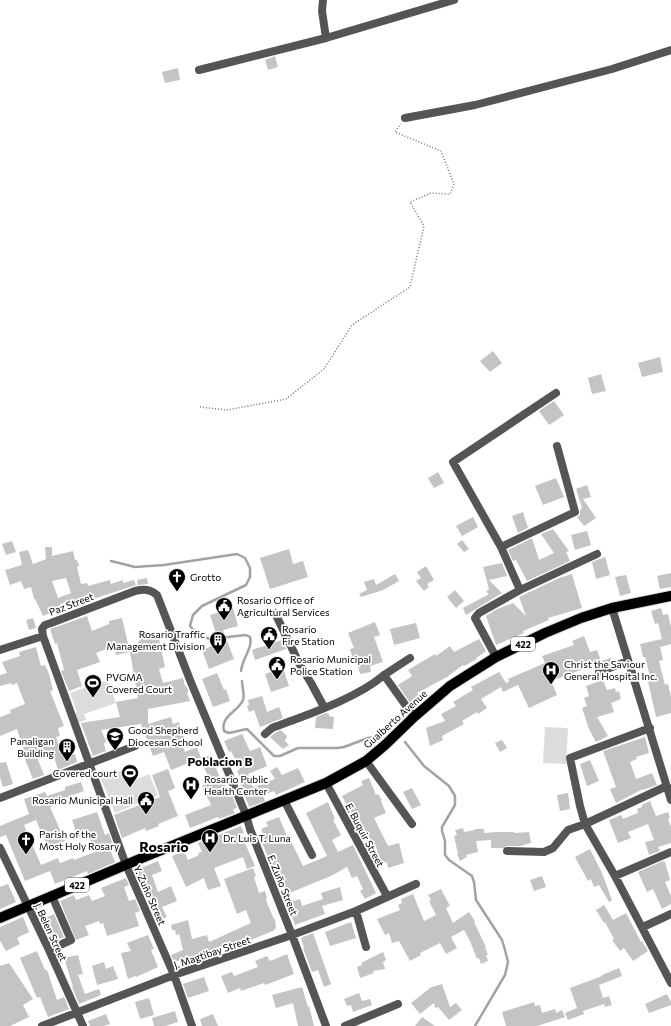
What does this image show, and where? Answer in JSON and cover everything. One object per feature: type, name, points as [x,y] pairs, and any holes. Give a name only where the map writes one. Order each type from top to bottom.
[{"type":"main road","name":"Gualberto Avenue","points":[[0,918],[126,864],[326,783],[366,761],[385,745],[414,716],[450,686],[496,657],[561,626],[612,608],[671,596]]},
{"type":"street","points":[[323,0],[322,11],[326,38]]},
{"type":"street","points":[[199,70],[326,38],[454,0]]},
{"type":"street","points":[[404,118],[475,105],[612,69],[671,50]]},
{"type":"street","points":[[520,590],[501,547],[453,462],[556,393]]},
{"type":"street","points":[[501,547],[575,512],[557,446]]},
{"type":"street","points":[[496,657],[475,618],[479,613],[520,590],[597,554]]},
{"type":"street","name":"Paz Street","points":[[43,636],[42,629],[45,625],[135,591],[148,590],[152,591],[157,596]]},
{"type":"street","name":"E. Zuño Street","points":[[157,596],[192,687],[246,815],[250,829],[326,1026]]},
{"type":"street","points":[[612,608],[667,779],[671,800]]},
{"type":"street","points":[[275,613],[300,665],[324,707]]},
{"type":"street","points":[[0,650],[43,636]]},
{"type":"street","name":"Y. Zuño Street","points":[[43,636],[126,864],[174,975],[192,1026]]},
{"type":"street","points":[[265,734],[272,728],[324,707],[375,682],[410,658]]},
{"type":"street","points":[[599,672],[628,661]]},
{"type":"street","points":[[384,675],[414,716]]},
{"type":"street","points":[[650,728],[570,758],[585,824],[643,927],[671,983]]},
{"type":"street","points":[[0,798],[135,746]]},
{"type":"street","points":[[366,761],[412,824]]},
{"type":"street","points":[[507,851],[544,852],[553,848],[568,830],[585,824],[667,779]]},
{"type":"street","name":"E. Buquir Street","points":[[326,783],[387,896]]},
{"type":"street","points":[[284,800],[312,855]]},
{"type":"street","name":"J. Belen Street","points":[[0,848],[49,950],[83,1026]]},
{"type":"street","points":[[615,876],[671,852]]},
{"type":"street","name":"J. Magtibay Street","points":[[42,1026],[174,975],[292,935],[356,911],[416,884]]},
{"type":"street","points":[[49,950],[71,940],[52,896]]},
{"type":"street","points":[[356,911],[366,948]]},
{"type":"street","points":[[643,927],[671,914]]},
{"type":"street","points":[[345,1026],[398,1004]]},
{"type":"path","points":[[200,407],[227,410],[286,399],[324,369],[352,325],[410,286],[424,226],[410,202],[430,193],[450,194],[454,184],[441,151],[395,132],[404,118]]},
{"type":"shaded area","name":"PVGMA Covered Court","points":[[108,680],[116,703],[84,714],[86,720],[77,723],[74,714],[77,712],[70,693]]},
{"type":"shaded area","points":[[545,727],[568,728],[566,764],[543,763]]},
{"type":"shaded area","name":"Covered court","points":[[129,767],[135,780],[149,774],[158,795],[115,813],[101,779]]},
{"type":"building","points":[[275,56],[278,67],[268,70],[265,60]]},
{"type":"building","points":[[178,68],[180,80],[165,83],[162,72]]},
{"type":"building","points":[[493,351],[502,363],[490,372],[480,361]]},
{"type":"building","points":[[660,357],[663,372],[642,377],[638,363]]},
{"type":"building","points":[[601,374],[606,391],[592,394],[588,378]]},
{"type":"building","points":[[554,401],[564,415],[549,425],[539,411]]},
{"type":"building","points":[[438,472],[444,483],[434,488],[428,478]]},
{"type":"building","points":[[556,478],[564,497],[543,505],[535,486]]},
{"type":"building","points":[[587,485],[591,497],[583,499],[596,518],[584,526],[577,517],[580,515],[580,510],[582,508],[576,489]]},
{"type":"building","points":[[523,512],[528,528],[518,533],[512,516]]},
{"type":"building","points":[[473,517],[478,527],[462,536],[456,526]]},
{"type":"building","points":[[553,529],[569,551],[566,552],[570,561],[527,581],[516,560],[513,561],[508,550],[532,538],[539,560],[554,553],[541,534]]},
{"type":"building","points":[[587,531],[591,545],[575,550],[571,535]]},
{"type":"building","points":[[462,540],[469,549],[464,552],[457,544]]},
{"type":"building","points":[[12,541],[16,552],[6,555],[2,544]]},
{"type":"building","points":[[45,547],[52,547],[52,556],[73,551],[75,560],[77,560],[79,566],[77,567],[81,584],[87,583],[88,586],[110,580],[111,584],[123,580],[123,583],[134,580],[136,585],[75,605],[73,599],[60,604],[62,609],[43,616],[34,599],[31,587],[24,589],[21,581],[10,585],[5,570],[22,565],[19,552],[28,550],[33,564],[46,559]],"holes":[[[66,578],[71,593],[58,598],[52,581]]]},
{"type":"building","points":[[289,549],[293,564],[303,561],[308,577],[270,589],[260,558]]},
{"type":"building","points":[[605,557],[610,575],[596,579],[592,562]]},
{"type":"building","points":[[502,563],[507,576],[489,580],[502,593],[466,615],[463,608],[489,594],[486,592],[489,589],[483,567]]},
{"type":"building","points":[[426,566],[434,580],[427,584],[429,587],[424,591],[416,581],[421,578],[417,572]]},
{"type":"building","points":[[671,573],[671,587],[660,589],[657,576]]},
{"type":"building","points":[[395,574],[399,581],[383,590],[361,597],[359,594],[367,590],[364,582],[374,579],[376,585]]},
{"type":"building","points":[[572,574],[582,608],[548,618],[549,620],[523,631],[524,633],[496,645],[486,616],[497,609],[513,603],[526,616],[519,597],[559,578]]},
{"type":"building","points":[[626,575],[631,593],[620,596],[615,577]]},
{"type":"building","points":[[147,578],[148,584],[138,585],[137,580]]},
{"type":"building","points":[[455,590],[464,601],[456,608],[447,597]]},
{"type":"building","points":[[233,608],[238,626],[223,630],[234,659],[209,669],[202,650],[219,643],[210,615]]},
{"type":"building","points":[[661,608],[663,615],[668,614],[671,627],[671,644],[660,647],[663,660],[659,661],[665,685],[668,684],[671,697],[671,713],[656,717],[647,677],[650,676],[640,644],[662,639],[658,623],[655,624],[651,611]]},
{"type":"building","points":[[87,616],[92,631],[109,624],[109,621],[122,618],[130,652],[116,655],[114,646],[96,653],[100,662],[77,670],[82,686],[69,691],[61,671],[64,670],[57,643],[55,644],[50,629]]},
{"type":"building","points":[[33,618],[36,628],[29,630],[26,620]]},
{"type":"building","points":[[375,622],[380,635],[374,637],[383,662],[370,666],[371,672],[360,674],[356,658],[353,659],[350,649],[354,648],[348,633]]},
{"type":"building","points":[[416,623],[420,638],[394,645],[390,629]]},
{"type":"building","points":[[158,634],[165,667],[159,669],[163,683],[183,678],[185,686],[188,689],[187,693],[190,701],[148,709],[148,724],[171,717],[173,724],[179,722],[184,737],[180,739],[185,752],[197,747],[201,758],[171,770],[164,752],[153,756],[141,724],[101,730],[106,741],[104,744],[106,751],[93,756],[81,723],[120,717],[116,702],[138,698],[130,652],[142,638]]},
{"type":"building","points":[[584,636],[590,652],[597,650],[601,661],[610,658],[612,661],[597,667],[597,664],[551,681],[557,695],[529,708],[518,685],[503,692],[501,687],[481,699],[487,708],[462,721],[464,724],[442,736],[443,740],[430,746],[426,728],[445,721],[441,714],[456,706],[453,702],[473,690],[471,687],[499,672],[506,683],[509,682],[508,679],[545,663],[542,656],[574,645],[572,641]]},
{"type":"building","points":[[479,639],[486,651],[476,658],[477,659],[464,666],[463,665],[447,677],[417,693],[421,698],[411,704],[398,685],[412,676],[408,670],[435,654],[436,656],[450,646],[454,652]]},
{"type":"building","name":"Rosario Fire Station","points":[[282,640],[286,649],[255,660],[252,650]]},
{"type":"building","points":[[36,647],[41,666],[45,665],[49,674],[53,690],[50,691],[64,726],[58,728],[60,736],[56,737],[60,749],[70,747],[72,755],[75,754],[77,762],[58,770],[52,750],[36,755],[44,775],[33,779],[22,752],[24,751],[17,729],[0,736],[0,717],[11,713],[10,710],[25,704],[17,683],[0,686],[0,675],[7,673],[2,662],[20,656],[19,652]]},
{"type":"building","name":"Rosario Municipal Police Station","points":[[283,668],[289,686],[271,692],[265,674]]},
{"type":"building","points":[[217,673],[224,690],[226,689],[230,701],[213,707],[202,679]]},
{"type":"building","points":[[603,680],[607,690],[615,688],[616,692],[619,691],[621,699],[611,703],[614,712],[597,717],[608,736],[596,742],[589,729],[582,708],[587,706],[584,698],[589,696],[586,686]]},
{"type":"building","points":[[262,696],[267,712],[279,707],[283,718],[260,727],[254,710],[249,712],[247,706],[249,705],[248,700]]},
{"type":"building","points":[[326,713],[329,714],[329,716],[334,717],[333,729],[315,728],[316,717]]},
{"type":"building","points":[[281,730],[287,736],[285,741],[289,745],[283,749],[270,737]]},
{"type":"building","points":[[242,734],[250,751],[260,747],[267,766],[248,774],[253,787],[275,779],[270,771],[277,767],[282,775],[298,768],[305,782],[276,795],[274,791],[263,795],[265,801],[249,807],[239,780],[241,779],[237,771],[240,769],[224,741]]},
{"type":"building","points":[[645,737],[649,753],[636,757],[637,759],[630,762],[636,779],[652,773],[657,785],[643,789],[616,803],[610,789],[616,787],[603,751]]},
{"type":"building","points":[[502,740],[507,748],[500,752],[495,743]]},
{"type":"building","points":[[211,755],[220,778],[222,777],[229,796],[232,795],[237,808],[233,809],[235,813],[219,819],[218,817],[190,828],[185,815],[211,805],[202,786],[210,782],[201,759]]},
{"type":"building","points":[[590,760],[599,781],[587,786],[580,764]]},
{"type":"building","points":[[6,762],[13,784],[3,787],[0,777],[0,763]]},
{"type":"building","name":"Rosario Municipal Hall","points":[[168,769],[175,788],[168,791],[178,816],[158,824],[159,826],[146,831],[145,828],[122,838],[114,815],[160,797],[152,775]]},
{"type":"building","points":[[369,778],[376,795],[378,794],[382,800],[381,801],[386,813],[374,818],[388,846],[399,843],[404,863],[388,868],[387,862],[381,864],[376,846],[368,849],[360,827],[359,828],[342,796],[363,785],[361,781]]},
{"type":"building","points":[[81,782],[84,791],[62,799],[63,802],[50,807],[65,841],[48,848],[36,820],[24,825],[41,865],[58,858],[60,863],[73,858],[74,860],[95,852],[88,834],[78,837],[72,820],[97,812],[105,835],[109,833],[113,845],[109,847],[115,862],[88,874],[87,871],[55,884],[50,871],[25,881],[6,835],[0,837],[0,826],[29,814],[24,799],[45,792],[47,796],[65,790],[65,787]]},
{"type":"building","points":[[412,788],[421,805],[412,809],[403,792]]},
{"type":"building","points":[[568,793],[570,809],[560,811],[557,795]]},
{"type":"building","points":[[650,801],[656,816],[668,812],[670,818],[668,819],[671,827],[671,843],[658,847],[660,851],[649,855],[645,842],[654,840],[648,824],[628,832],[631,838],[618,843],[609,820],[621,815],[623,819],[638,813],[637,809]]},
{"type":"building","points":[[328,802],[335,819],[333,820],[341,835],[332,840],[338,852],[353,845],[376,893],[365,899],[360,891],[363,889],[357,876],[352,878],[347,867],[331,876],[287,894],[280,874],[278,875],[275,865],[272,866],[259,836],[263,834],[261,829],[268,826],[266,822],[279,817],[289,841],[291,841],[303,866],[327,856],[306,813]]},
{"type":"building","points":[[241,826],[244,833],[241,834],[255,866],[247,869],[243,857],[214,868],[221,886],[208,890],[204,878],[186,887],[172,856],[184,851],[188,860],[202,852],[198,843]]},
{"type":"building","points":[[463,828],[464,832],[475,829],[484,829],[484,833],[529,832],[531,843],[520,846],[491,848],[491,840],[476,841],[478,852],[466,855],[467,857],[460,861],[457,854],[454,836],[457,835],[455,830]]},
{"type":"building","points":[[590,849],[602,873],[612,900],[609,902],[599,885],[594,887],[591,879],[588,881],[575,857]]},
{"type":"building","points":[[158,861],[162,871],[152,875],[158,892],[171,886],[177,901],[162,907],[167,917],[158,920],[154,910],[152,911],[134,871]]},
{"type":"building","points":[[663,861],[665,862],[670,880],[665,882],[671,896],[671,904],[662,909],[653,889],[647,892],[638,872]]},
{"type":"building","points":[[253,868],[259,893],[265,891],[267,903],[275,919],[276,928],[273,931],[236,946],[236,948],[231,950],[229,946],[214,952],[215,954],[208,958],[199,961],[197,955],[174,962],[171,955],[183,950],[179,934],[176,935],[175,930],[172,930],[171,925],[188,920],[192,939],[207,935],[209,942],[251,923],[246,910],[237,914],[224,879]]},
{"type":"building","points":[[542,876],[546,887],[534,891],[530,880]]},
{"type":"building","points":[[126,878],[129,885],[124,887],[129,901],[135,899],[140,911],[135,913],[139,926],[107,936],[103,923],[100,924],[99,921],[85,926],[89,935],[76,940],[60,901],[74,895],[76,900],[89,895],[92,901],[105,896],[101,888]]},
{"type":"building","points":[[8,884],[16,902],[0,909],[0,887]]},
{"type":"building","points":[[340,887],[343,900],[322,906],[325,914],[295,925],[287,903],[300,899],[302,906],[323,899],[321,893]]},
{"type":"building","points":[[441,889],[450,906],[446,908],[453,923],[469,912],[475,921],[474,922],[486,947],[488,961],[481,964],[479,958],[477,959],[464,930],[451,937],[457,948],[446,954],[440,943],[420,953],[421,955],[410,961],[399,941],[392,943],[389,933],[385,935],[377,919],[400,910],[398,905],[402,903],[401,899],[413,894],[424,921],[436,915],[429,901],[431,900],[428,895]]},
{"type":"building","points":[[604,905],[613,920],[626,913],[641,942],[642,941],[648,951],[633,961],[624,948],[620,951],[612,940],[614,939],[605,922],[604,923],[596,910]]},
{"type":"building","points":[[54,914],[64,937],[51,942],[41,920]]},
{"type":"building","points":[[23,917],[29,932],[17,938],[20,944],[6,951],[0,941],[0,927]]},
{"type":"building","points":[[351,922],[356,938],[330,946],[325,932]]},
{"type":"building","points":[[313,933],[331,984],[324,987],[318,970],[312,972],[303,948],[301,938]]},
{"type":"building","points":[[148,935],[154,949],[151,950],[158,967],[128,979],[121,953],[131,951],[127,943]]},
{"type":"building","points":[[37,951],[45,970],[47,970],[57,1000],[64,997],[69,1009],[48,1017],[40,997],[37,998],[20,958]]},
{"type":"building","points":[[383,952],[386,960],[383,962],[385,969],[373,971],[374,973],[360,978],[357,967],[362,965],[361,963]]},
{"type":"building","points":[[287,954],[294,974],[265,985],[264,983],[241,991],[240,988],[228,993],[221,976],[232,972],[234,976],[258,967],[255,961],[267,956],[270,961]]},
{"type":"building","points":[[78,955],[83,974],[78,975],[85,994],[99,989],[101,995],[79,1004],[72,987],[64,958]]},
{"type":"building","points":[[104,962],[106,969],[113,966],[118,979],[97,985],[92,966]]},
{"type":"building","points":[[9,963],[33,999],[23,1005],[29,1017],[10,1026],[0,1026],[0,966]]},
{"type":"building","points":[[619,968],[622,976],[599,985],[603,998],[609,996],[612,1005],[605,1007],[604,1004],[583,1011],[584,1014],[568,1020],[565,1013],[577,1008],[570,988]]},
{"type":"building","points":[[204,977],[209,991],[188,998],[183,984]]},
{"type":"building","points":[[442,984],[450,1007],[456,1003],[462,1010],[449,1020],[438,1007],[435,1008],[434,1003],[420,1014],[411,1003],[429,988]]},
{"type":"building","points":[[302,987],[314,1026],[298,1026],[293,1003],[276,1008],[272,995]]},
{"type":"building","points":[[359,993],[362,1001],[370,999],[372,1005],[353,1012],[351,1005],[347,1006],[344,999]]},
{"type":"building","points":[[667,994],[671,1005],[649,1013],[645,1004]]},
{"type":"building","points":[[149,998],[154,1015],[140,1019],[135,1002]]},
{"type":"building","points":[[534,1002],[535,1006],[540,1005],[542,1013],[555,1009],[556,1013],[562,1010],[565,1017],[537,1026],[506,1026],[502,1012]]},
{"type":"building","points":[[175,1011],[178,1022],[165,1026],[154,1026],[152,1018]]},
{"type":"building","points":[[106,1014],[110,1024],[104,1026],[90,1026],[88,1021]]},
{"type":"building","points":[[213,1014],[218,1026],[202,1026],[200,1019]]},
{"type":"building","points":[[422,1017],[435,1026],[415,1026]]},
{"type":"waterway","points":[[111,561],[135,567],[164,565],[237,554],[245,558],[250,568],[250,577],[246,585],[202,606],[193,615],[190,626],[198,635],[210,639],[246,635],[250,637],[251,641],[249,649],[241,671]]},
{"type":"waterway","points":[[242,681],[244,698],[241,704],[227,718],[223,726],[224,731],[229,733],[247,729],[274,756],[280,756],[298,748],[344,747],[368,738],[383,736]]},
{"type":"waterway","points":[[405,742],[424,766],[449,786],[455,796],[455,805],[442,827],[445,841],[445,855],[449,860],[472,876],[476,900],[502,940],[508,962],[505,975],[475,1026]]},
{"type":"place","name":"Grotto","points":[[177,592]]},
{"type":"place","name":"Rosario Office of Agricultural Services","points":[[224,621]]},
{"type":"place","name":"Rosario Fire Station","points":[[269,650]]},
{"type":"place","name":"Rosario Traffic Management Division","points":[[218,655]]},
{"type":"place","name":"Rosario Municipal Police Station","points":[[277,680]]},
{"type":"place","name":"Christ the Saviour General Hospital Inc.","points":[[551,685]]},
{"type":"place","name":"PVGMA Covered Court","points":[[93,698]]},
{"type":"place","name":"Good Shepherd Diocesan School","points":[[115,751]]},
{"type":"place","name":"Panaligan Building","points":[[67,762]]},
{"type":"place","name":"Covered court","points":[[130,788]]},
{"type":"place","name":"Rosario Public Health Center","points":[[191,800]]},
{"type":"place","name":"Rosario Municipal Hall","points":[[146,815]]},
{"type":"place","name":"Dr. Luis T. Luna","points":[[210,853]]},
{"type":"place","name":"Parish of the Most Holy Rosary","points":[[26,855]]},
{"type":"district","name":"Poblacion B","points":[[220,761]]},
{"type":"district","name":"Rosario","points":[[164,846]]}]
